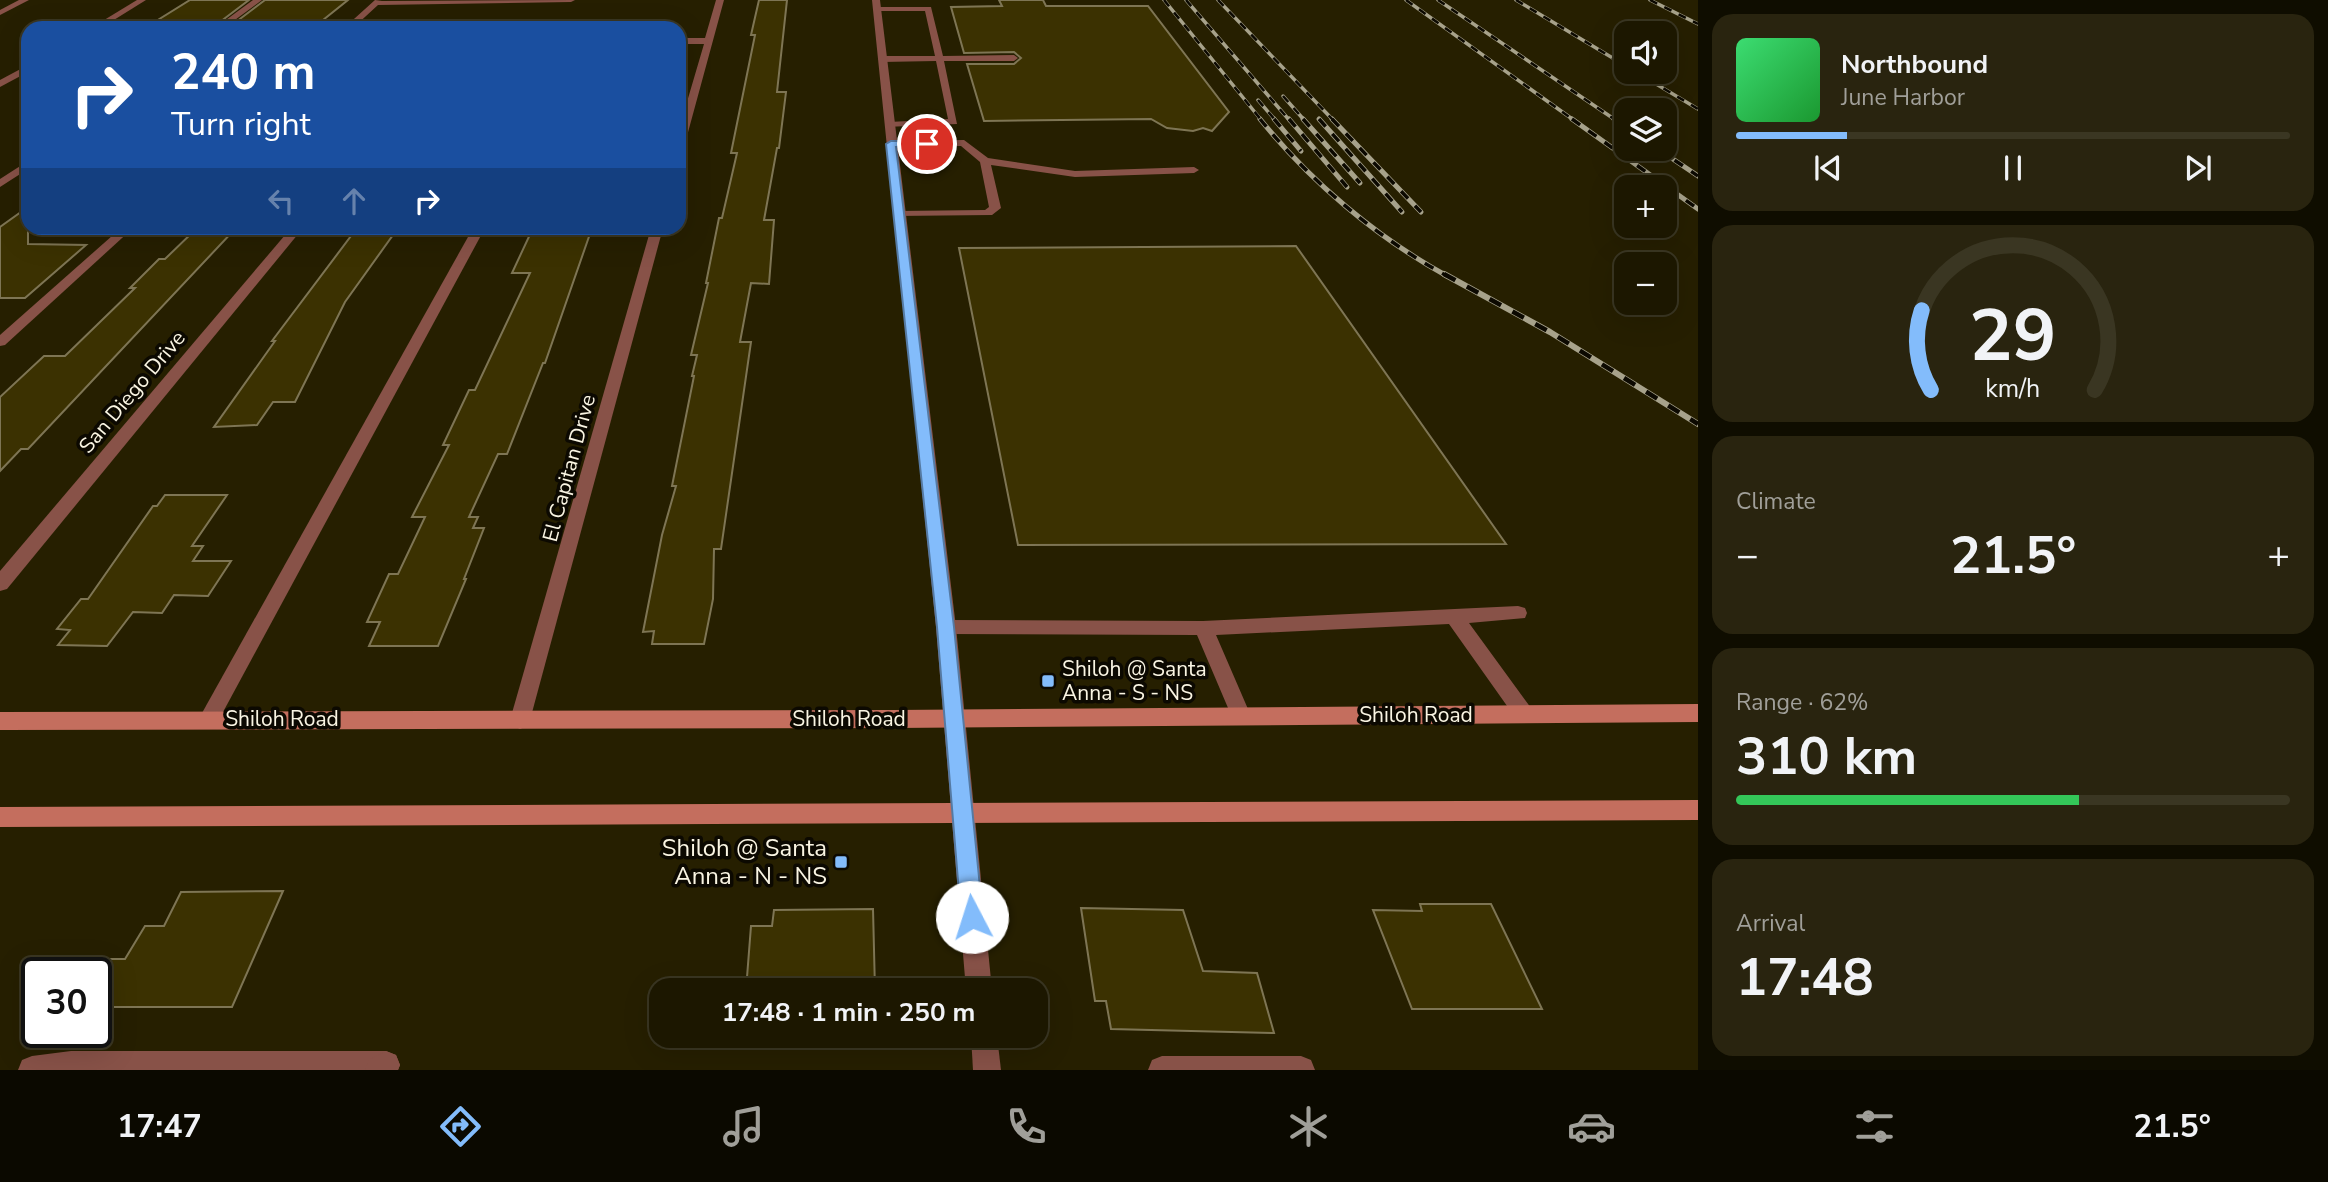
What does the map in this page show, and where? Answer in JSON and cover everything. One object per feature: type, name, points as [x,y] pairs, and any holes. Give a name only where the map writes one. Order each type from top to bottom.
[{"type":"main road","name":"Shiloh Road","points":[[0,721],[954,719],[1698,713]]},
{"type":"main road","points":[[0,817],[1698,810]]},
{"type":"street","points":[[0,13],[25,0]]},
{"type":"street","points":[[107,21],[142,0]]},
{"type":"street","points":[[229,21],[258,0]]},
{"type":"street","points":[[356,21],[377,1],[571,0]]},
{"type":"street","points":[[686,121],[720,0]]},
{"type":"street","points":[[889,125],[954,122],[929,9],[876,4],[891,144],[946,627],[978,978]]},
{"type":"street","points":[[686,41],[708,41]]},
{"type":"street","points":[[882,59],[1014,58]]},
{"type":"street","points":[[0,84],[21,72]]},
{"type":"street","points":[[891,144],[964,143],[985,161],[1074,174],[1194,170]]},
{"type":"street","points":[[899,214],[988,213],[995,208],[985,161]]},
{"type":"street","points":[[0,184],[21,169]]},
{"type":"street","points":[[0,342],[119,235]]},
{"type":"street","name":"San Diego Drive","points":[[0,584],[291,235]]},
{"type":"street","points":[[209,719],[475,235]]},
{"type":"street","name":"El Capitan Drive","points":[[520,720],[655,235]]},
{"type":"street","points":[[946,627],[1203,628],[1518,613]]},
{"type":"street","points":[[1454,616],[1524,714]]},
{"type":"street","points":[[1203,628],[1241,716]]},
{"type":"street","points":[[985,1048],[987,1070]]},
{"type":"street","points":[[32,1070],[71,1065],[382,1068]]},
{"type":"street","points":[[1162,1070],[1301,1070]]},
{"type":"building","points":[[190,0],[249,0],[221,21],[156,21]]},
{"type":"building","points":[[265,0],[348,0],[322,21],[237,21]]},
{"type":"building","points":[[759,0],[787,0],[777,92],[786,92],[779,148],[764,220],[774,220],[769,284],[751,283],[740,342],[751,342],[721,549],[714,549],[713,599],[704,644],[652,644],[654,631],[643,632],[662,535],[676,486],[672,486],[697,355],[691,355],[708,283],[719,218],[722,218],[737,153],[731,153],[755,35],[751,35]]},
{"type":"building","points":[[999,0],[1043,0],[1046,6],[1148,6],[1229,112],[1212,131],[1203,128],[1193,131],[1167,128],[1151,119],[984,121],[967,64],[1014,64],[1021,58],[1014,52],[964,53],[951,7],[1002,6]]},
{"type":"building","points":[[21,212],[21,235],[28,235],[28,244],[86,245],[25,298],[0,298],[0,227]]},
{"type":"building","points":[[190,235],[229,235],[28,449],[21,449],[0,471],[0,397],[44,356],[65,356],[135,288],[130,288],[159,259],[165,259]]},
{"type":"building","points":[[352,235],[393,235],[345,302],[295,402],[273,402],[257,425],[214,427],[275,341],[272,341]]},
{"type":"building","points":[[530,235],[590,235],[545,363],[507,454],[498,454],[469,517],[478,517],[473,528],[484,528],[438,646],[369,646],[380,622],[367,622],[389,574],[398,574],[425,517],[412,517],[449,445],[443,445],[469,390],[475,390],[530,273],[512,273]]},
{"type":"building","points":[[1296,246],[1506,544],[1018,545],[959,248]]},
{"type":"building","points":[[165,495],[227,495],[192,546],[203,546],[193,561],[231,561],[208,596],[174,595],[162,613],[133,612],[107,646],[58,645],[70,630],[57,629],[81,599],[88,599],[153,506],[157,506]]},
{"type":"building","points":[[283,891],[232,1007],[112,1007],[112,959],[125,959],[145,926],[164,926],[181,892]]},
{"type":"building","points":[[1420,904],[1491,904],[1542,1009],[1412,1009],[1373,910],[1422,911]]},
{"type":"building","points":[[1081,908],[1183,910],[1203,971],[1257,973],[1274,1033],[1111,1029],[1106,1001],[1095,1001]]},
{"type":"building","points":[[873,909],[875,978],[747,978],[751,926],[772,926],[774,910]]},
{"type":"railway","points":[[1164,0],[1262,121]]},
{"type":"railway","points":[[1186,0],[1290,121]]},
{"type":"railway","points":[[1218,0],[1334,121]]},
{"type":"railway","points":[[1406,0],[1575,121]]},
{"type":"railway","points":[[1438,0],[1614,119]]},
{"type":"railway","points":[[1516,0],[1614,59]]},
{"type":"railway","points":[[1650,0],[1698,24]]},
{"type":"railway","points":[[1656,84],[1698,109]]},
{"type":"railway","points":[[1283,96],[1305,121]]},
{"type":"railway","points":[[1258,100],[1276,121]]},
{"type":"railway","points":[[1260,119],[1301,165],[1346,206],[1395,244],[1447,276]]},
{"type":"railway","points":[[1274,119],[1301,151]]},
{"type":"railway","points":[[1289,119],[1347,187]]},
{"type":"railway","points":[[1303,119],[1360,183]]},
{"type":"railway","points":[[1319,119],[1402,212]]},
{"type":"railway","points":[[1332,119],[1421,212]]},
{"type":"railway","points":[[1572,119],[1698,209]]},
{"type":"railway","points":[[1676,161],[1698,176]]},
{"type":"railway","points":[[1444,274],[1550,332],[1698,424]]},
{"type":"place","name":"Shiloh @ Santa Anna - S - NS","points":[[1048,681]]},
{"type":"place","name":"Shiloh @ Santa Anna - N - NS","points":[[841,862]]},
{"type":"route","points":[[927,144],[891,144],[946,627],[972,917]]}]
